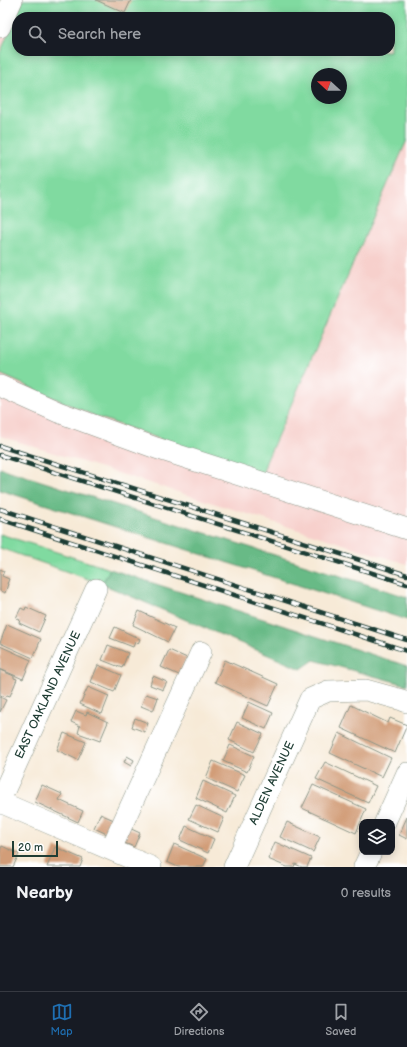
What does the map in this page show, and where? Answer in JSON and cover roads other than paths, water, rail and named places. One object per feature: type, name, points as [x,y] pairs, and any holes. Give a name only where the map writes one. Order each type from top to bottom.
[{"type":"street","points":[[0,27],[12,0]]},
{"type":"street","points":[[0,386],[58,412],[156,448],[407,530]]},
{"type":"street","name":"EAST OAKLAND AVENUE","points":[[0,801],[96,589]]},
{"type":"street","points":[[110,849],[201,652]]},
{"type":"street","name":"ALDEN AVENUE","points":[[234,867],[310,699],[328,690],[366,690],[407,702]]},
{"type":"street","points":[[386,819],[407,773]]},
{"type":"street","points":[[0,801],[151,867]]},
{"type":"street","points":[[364,867],[370,855]]},
{"type":"railway","points":[[0,446],[407,575]]},
{"type":"railway","points":[[0,455],[407,584]]},
{"type":"railway","points":[[0,509],[407,640]]},
{"type":"railway","points":[[0,519],[407,651]]}]
